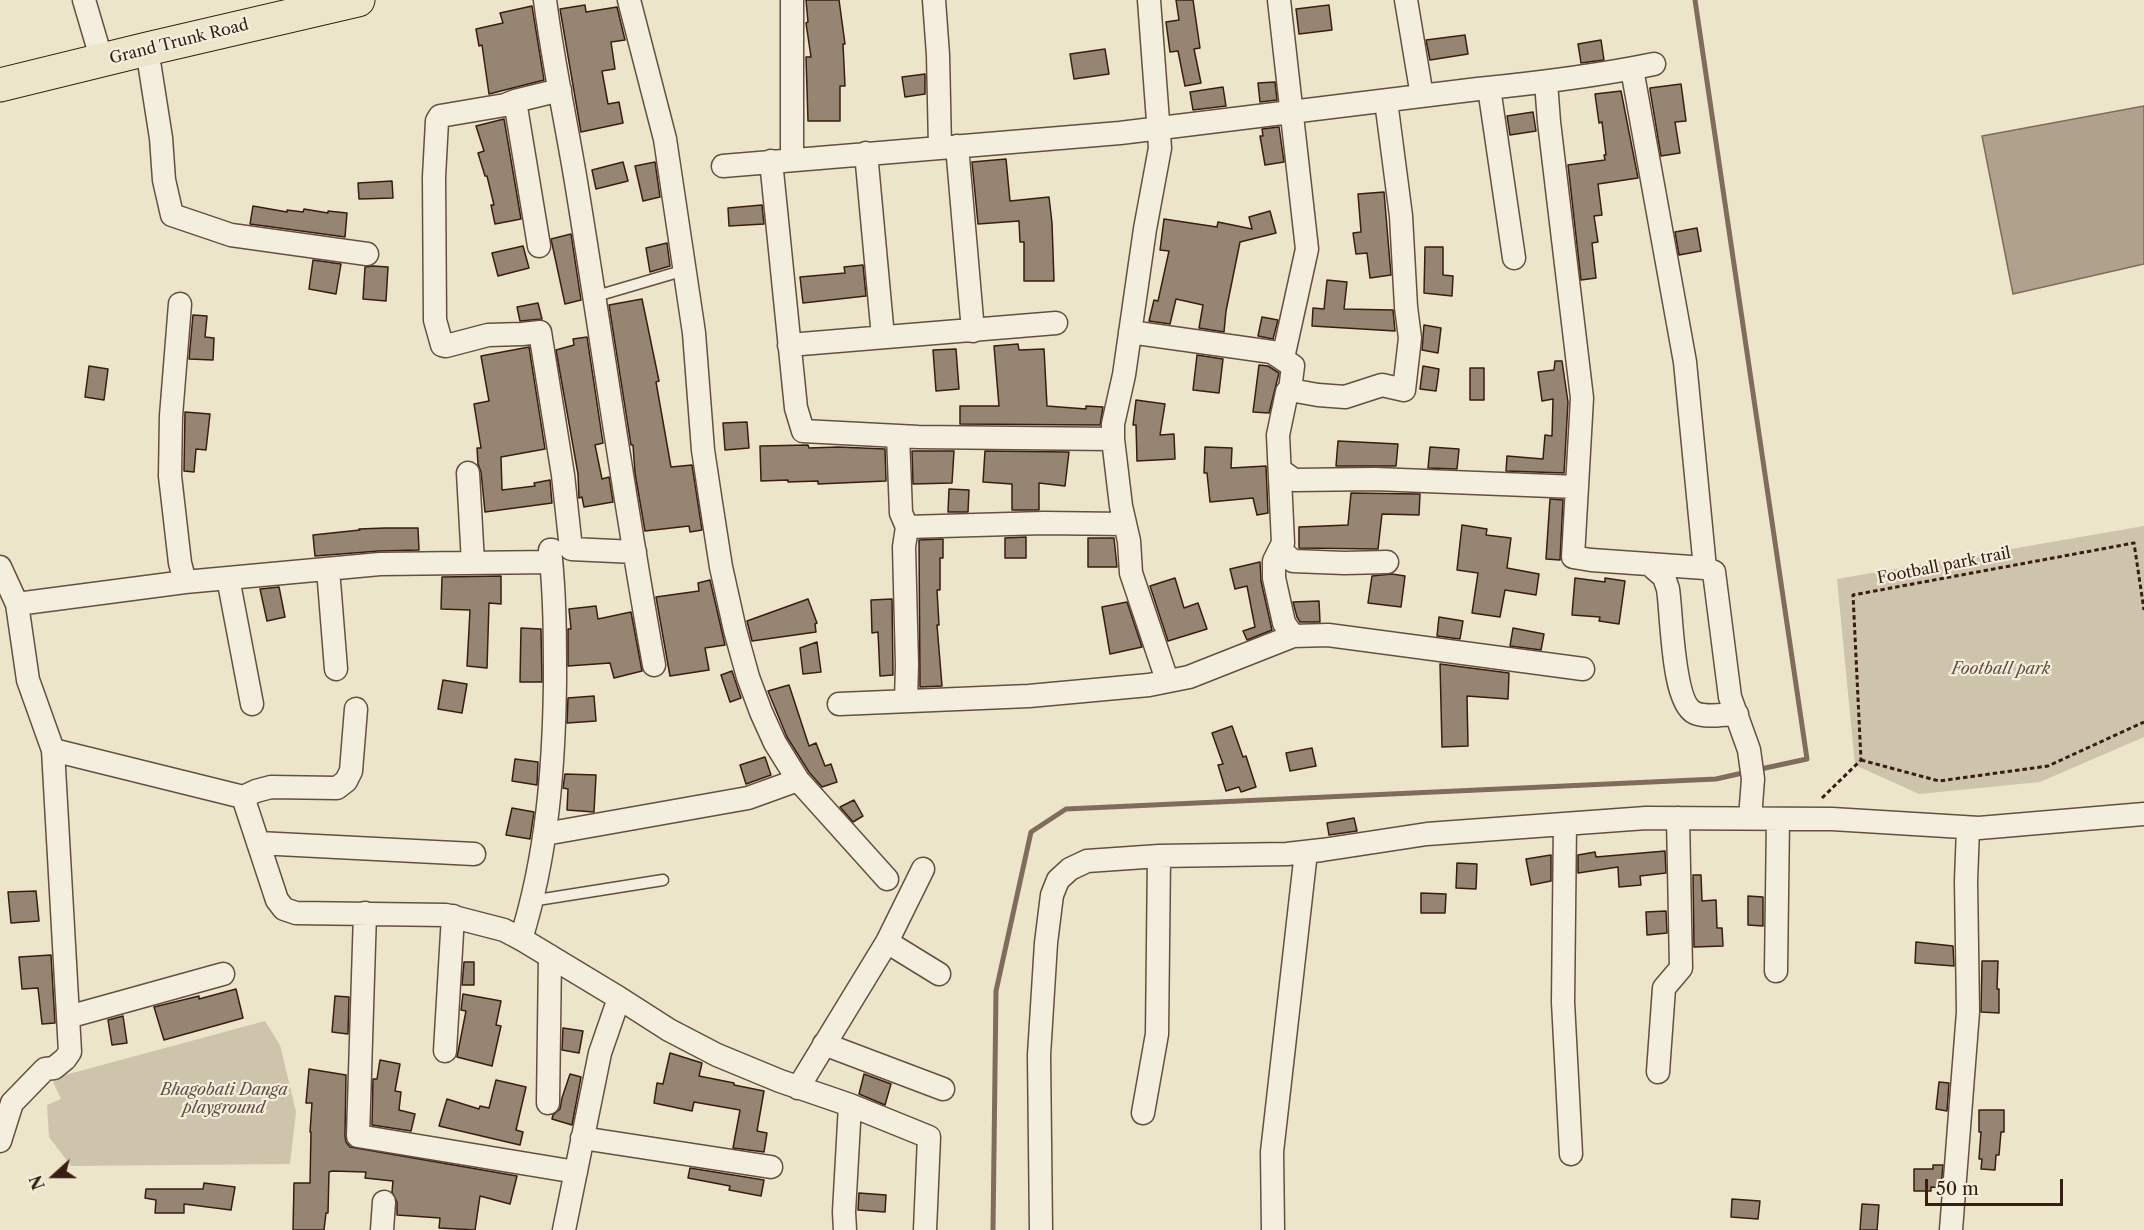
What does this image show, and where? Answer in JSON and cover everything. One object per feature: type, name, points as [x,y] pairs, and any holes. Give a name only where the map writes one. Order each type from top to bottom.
[{"type":"main road","name":"Grand Trunk Road","points":[[0,85],[358,0]]},
{"type":"street","points":[[84,0],[102,61]]},
{"type":"street","points":[[545,0],[654,665]]},
{"type":"street","points":[[628,0],[665,139],[694,333],[703,450],[721,567],[735,630],[760,712],[775,743],[798,780],[887,879]]},
{"type":"street","points":[[792,0],[782,160],[789,345],[796,408],[803,431],[898,436],[1113,439]]},
{"type":"street","points":[[934,0],[938,55],[973,331]]},
{"type":"street","points":[[1149,0],[1160,148],[1124,375],[1113,424],[1113,439],[1129,541],[1131,573],[1167,680]]},
{"type":"street","points":[[1279,0],[1307,249],[1283,358]]},
{"type":"street","points":[[1406,0],[1422,96]]},
{"type":"street","points":[[147,49],[161,138],[164,180],[172,215],[231,235],[367,254]]},
{"type":"street","points":[[723,166],[1159,128],[1546,82],[1654,64]]},
{"type":"street","points":[[1632,69],[1686,362],[1705,568]]},
{"type":"street","points":[[1546,82],[1551,143],[1582,398],[1573,557],[1705,568],[1714,572],[1730,697],[1749,750],[1753,779],[1750,818]]},
{"type":"street","points":[[1489,88],[1514,258]]},
{"type":"street","points":[[560,90],[505,105],[440,116],[436,121],[435,320],[438,338],[442,345],[446,346],[488,335],[540,332],[561,464],[571,549]]},
{"type":"street","points":[[515,101],[539,246]]},
{"type":"street","points":[[1290,390],[1345,397],[1382,385],[1404,390],[1410,338],[1401,216],[1386,101]]},
{"type":"street","points":[[866,153],[883,337]]},
{"type":"street","points":[[180,304],[171,416],[170,476],[180,563],[185,582]]},
{"type":"street","points":[[789,345],[1056,323]]},
{"type":"street","points":[[1130,332],[1272,352],[1293,366],[1290,390],[1287,392],[1278,435],[1283,543],[1274,561],[1274,579],[1284,623],[1293,636]]},
{"type":"street","points":[[898,436],[901,513],[907,528],[904,547],[906,700]]},
{"type":"street","points":[[1280,470],[1294,480],[1375,479],[1577,488]]},
{"type":"street","points":[[468,473],[473,563]]},
{"type":"street","points":[[907,528],[1044,523],[1125,524]]},
{"type":"street","points":[[521,939],[544,834],[554,726],[555,651],[550,550],[635,552]]},
{"type":"street","points":[[1280,550],[1293,561],[1387,562]]},
{"type":"street","points":[[17,604],[185,582],[328,568],[380,564],[551,562]]},
{"type":"street","points":[[1649,564],[1664,578],[1668,589],[1676,671],[1680,692],[1686,706],[1696,713],[1737,714]]},
{"type":"street","points":[[0,567],[17,604],[28,680],[53,750],[70,1052],[54,1068],[45,1070],[12,1103],[0,1141]]},
{"type":"street","points":[[328,568],[336,669]]},
{"type":"street","points":[[228,578],[252,704]]},
{"type":"street","points":[[839,704],[1039,696],[1149,685],[1189,677],[1293,636],[1328,635],[1583,669]]},
{"type":"street","points":[[53,750],[243,797],[271,788],[336,788],[346,781],[351,771],[356,708]]},
{"type":"street","points":[[544,834],[748,798],[798,780]]},
{"type":"street","points":[[243,797],[277,900],[284,909],[296,913],[446,915],[504,930],[620,998],[669,1030],[717,1055],[929,1137],[925,1230]]},
{"type":"street","points":[[1041,1230],[1039,1055],[1046,943],[1052,895],[1058,880],[1070,869],[1087,861],[1159,856],[1306,852],[1427,834],[1646,818],[1832,819],[1968,828],[2144,814]]},
{"type":"street","points":[[1658,1072],[1664,988],[1681,968],[1678,818]]},
{"type":"street","points":[[1776,971],[1778,819]]},
{"type":"street","points":[[1565,824],[1563,1002],[1571,1154]]},
{"type":"street","points":[[1951,1230],[1968,1012],[1966,881],[1968,828]]},
{"type":"street","points":[[258,843],[474,854]]},
{"type":"street","points":[[1273,1230],[1272,1152],[1306,852]]},
{"type":"street","points":[[1143,1113],[1157,1034],[1159,856]]},
{"type":"street","points":[[798,1088],[887,942],[923,869]]},
{"type":"street","points":[[365,913],[358,1136],[576,1172]]},
{"type":"street","points":[[445,1051],[453,916]]},
{"type":"street","points":[[887,942],[939,974]]},
{"type":"street","points":[[548,1103],[550,956]]},
{"type":"street","points":[[68,1017],[223,974]]},
{"type":"street","points":[[564,1230],[600,1053],[620,998]]},
{"type":"street","points":[[825,1044],[944,1089]]},
{"type":"street","points":[[845,1230],[850,1105]]},
{"type":"street","points":[[582,1138],[771,1167]]},
{"type":"street","points":[[382,1230],[384,1202]]},
{"type":"lane","points":[[593,297],[685,270]]},
{"type":"lane","points":[[531,901],[663,880]]},
{"type":"path","name":"Football park trail","points":[[1861,760],[1853,595],[2134,543],[2144,610]]},
{"type":"path","points":[[1801,819],[1861,760],[1939,781],[2048,766],[2144,722]]},
{"type":"green space","name":"Football park","points":[[2144,526],[2144,737],[2040,782],[1919,794],[1855,765],[1837,579]]},
{"type":"green space","name":"Bhagobati Danga playground","points":[[265,1021],[280,1045],[296,1112],[290,1164],[71,1166],[49,1137],[47,1105],[61,1099],[53,1082],[65,1075]]},
{"type":"shaded area","points":[[2144,106],[2144,264],[2013,294],[1982,136]]},
{"type":"building","points":[[806,0],[839,0],[845,44],[843,44],[845,86],[840,86],[840,121],[808,121],[806,57],[811,57],[806,23],[808,22]]},
{"type":"building","points":[[1176,0],[1193,0],[1200,48],[1194,49],[1201,83],[1185,86],[1178,51],[1170,52],[1166,22],[1179,20]]},
{"type":"building","points":[[585,5],[586,12],[617,7],[625,40],[611,42],[615,69],[602,71],[608,104],[619,102],[623,123],[581,132],[560,9]]},
{"type":"building","points":[[1329,5],[1332,30],[1299,34],[1296,9]]},
{"type":"building","points":[[532,6],[544,80],[489,94],[482,45],[479,46],[476,29],[503,23],[500,13]]},
{"type":"building","points":[[1465,35],[1468,54],[1430,60],[1426,40]]},
{"type":"building","points":[[1601,40],[1604,60],[1581,63],[1578,44]]},
{"type":"building","points":[[1105,49],[1109,74],[1074,79],[1070,54]]},
{"type":"building","points":[[925,74],[925,94],[905,97],[902,77]]},
{"type":"building","points":[[1275,82],[1277,100],[1260,102],[1258,83]]},
{"type":"building","points":[[1681,84],[1686,121],[1675,122],[1680,153],[1661,156],[1650,88]]},
{"type":"building","points":[[1223,87],[1226,106],[1193,110],[1190,92]]},
{"type":"building","points":[[1621,91],[1638,178],[1598,184],[1602,215],[1594,216],[1598,242],[1592,243],[1596,278],[1581,280],[1568,165],[1605,160],[1602,122],[1599,123],[1595,94]]},
{"type":"building","points":[[1533,112],[1536,131],[1510,135],[1507,116]]},
{"type":"building","points":[[504,119],[521,219],[495,224],[491,205],[494,205],[487,176],[485,176],[478,153],[484,151],[476,126]]},
{"type":"building","points":[[1279,127],[1284,162],[1265,165],[1260,136],[1263,136],[1262,129]]},
{"type":"building","points":[[1006,159],[1010,201],[1049,197],[1054,281],[1024,281],[1024,242],[1020,242],[1019,221],[978,224],[972,162]]},
{"type":"building","points":[[623,162],[628,181],[596,189],[592,170]]},
{"type":"building","points":[[655,162],[660,197],[643,201],[635,166]]},
{"type":"building","points":[[392,181],[393,198],[359,199],[358,183]]},
{"type":"building","points":[[1384,192],[1391,275],[1370,278],[1367,253],[1356,254],[1353,233],[1361,232],[1358,194]]},
{"type":"building","points":[[762,205],[764,224],[729,226],[728,208]]},
{"type":"building","points":[[253,206],[287,212],[287,210],[303,212],[304,209],[347,213],[345,237],[250,224]]},
{"type":"building","points":[[1270,211],[1276,233],[1240,242],[1224,332],[1199,328],[1203,305],[1176,299],[1170,324],[1149,321],[1154,300],[1158,301],[1169,251],[1160,250],[1164,219],[1217,227],[1218,222],[1252,229],[1249,217]]},
{"type":"building","points":[[1697,228],[1701,251],[1679,255],[1675,232]]},
{"type":"building","points":[[571,234],[581,300],[565,304],[551,239]]},
{"type":"building","points":[[667,243],[670,266],[650,272],[646,248]]},
{"type":"building","points":[[523,246],[529,268],[498,276],[492,253]]},
{"type":"building","points":[[1425,247],[1443,247],[1443,275],[1453,276],[1452,296],[1424,293]]},
{"type":"building","points":[[313,260],[341,264],[336,294],[309,289]]},
{"type":"building","points":[[863,265],[866,296],[803,303],[800,277],[845,273],[844,267]]},
{"type":"building","points":[[365,267],[388,267],[386,301],[363,299]]},
{"type":"building","points":[[1327,280],[1347,282],[1344,309],[1393,310],[1395,331],[1312,326],[1313,308],[1324,309]]},
{"type":"building","points":[[642,299],[659,381],[656,382],[671,467],[692,465],[702,530],[690,532],[689,526],[645,531],[609,305]]},
{"type":"building","points":[[538,303],[542,319],[520,321],[517,307]]},
{"type":"building","points":[[193,315],[207,316],[205,337],[214,338],[213,360],[189,359]]},
{"type":"building","points":[[1262,317],[1278,320],[1273,339],[1258,336]]},
{"type":"building","points":[[1424,325],[1441,328],[1438,353],[1422,350]]},
{"type":"building","points":[[587,337],[603,443],[595,445],[602,479],[609,477],[613,502],[584,507],[582,497],[579,498],[578,474],[556,350],[574,345],[573,339]]},
{"type":"building","points":[[1018,344],[1019,350],[1044,349],[1047,406],[1086,409],[1086,406],[1103,407],[1100,425],[960,424],[960,406],[999,406],[994,346]]},
{"type":"building","points":[[529,347],[545,449],[501,457],[502,490],[535,486],[534,483],[550,480],[552,503],[485,512],[477,448],[481,448],[474,404],[489,401],[481,356]]},
{"type":"building","points":[[956,349],[959,389],[936,391],[933,350]]},
{"type":"building","points":[[1197,355],[1223,359],[1219,393],[1193,390]]},
{"type":"building","points":[[1555,361],[1562,361],[1568,402],[1564,473],[1506,471],[1507,456],[1543,459],[1545,435],[1552,436],[1553,399],[1542,401],[1538,372],[1554,370]]},
{"type":"building","points":[[1259,365],[1268,366],[1279,373],[1269,413],[1253,412]]},
{"type":"building","points":[[89,366],[108,369],[104,400],[85,397]]},
{"type":"building","points":[[1423,366],[1439,369],[1436,391],[1420,389]]},
{"type":"building","points":[[1470,368],[1484,368],[1484,400],[1470,400]]},
{"type":"building","points":[[1136,400],[1165,404],[1160,435],[1174,434],[1175,459],[1137,461],[1136,425],[1133,425]]},
{"type":"building","points":[[185,412],[210,414],[206,450],[196,449],[194,472],[184,471]]},
{"type":"building","points":[[747,422],[749,448],[725,450],[723,423]]},
{"type":"building","points":[[1338,441],[1398,444],[1396,466],[1336,466]]},
{"type":"building","points":[[808,445],[809,448],[885,449],[886,481],[818,484],[818,481],[761,481],[760,446]]},
{"type":"building","points":[[1205,447],[1232,448],[1231,468],[1266,466],[1268,513],[1257,515],[1253,498],[1210,502],[1207,473],[1204,473]]},
{"type":"building","points":[[1430,447],[1459,449],[1457,469],[1428,468]]},
{"type":"building","points":[[912,451],[954,451],[952,483],[913,484]]},
{"type":"building","points":[[985,451],[1069,452],[1065,486],[1039,483],[1039,510],[1012,510],[1012,484],[983,482]]},
{"type":"building","points":[[949,489],[969,490],[968,512],[948,512]]},
{"type":"building","points":[[1351,493],[1420,494],[1419,515],[1382,514],[1378,549],[1299,548],[1299,527],[1348,525]]},
{"type":"building","points":[[1550,499],[1563,500],[1560,560],[1546,559]]},
{"type":"building","points":[[1462,525],[1487,529],[1486,535],[1511,538],[1507,568],[1539,574],[1536,595],[1505,590],[1500,617],[1472,613],[1478,573],[1457,570]]},
{"type":"building","points":[[385,528],[418,528],[419,550],[315,556],[313,535]]},
{"type":"building","points":[[1026,537],[1026,558],[1005,558],[1005,538]]},
{"type":"building","points":[[1088,538],[1114,538],[1117,567],[1088,567]]},
{"type":"building","points":[[943,539],[943,558],[940,558],[940,590],[937,590],[939,625],[937,625],[942,686],[920,687],[919,540]]},
{"type":"building","points":[[1260,562],[1261,581],[1272,630],[1247,640],[1243,631],[1255,627],[1247,586],[1235,589],[1230,569]]},
{"type":"building","points":[[1392,574],[1405,576],[1401,607],[1368,603],[1372,576]]},
{"type":"building","points":[[501,576],[501,604],[489,603],[487,668],[467,666],[470,610],[441,609],[442,577]]},
{"type":"building","points":[[1175,578],[1184,608],[1198,603],[1207,629],[1168,641],[1150,586]]},
{"type":"building","points":[[1575,578],[1605,582],[1605,578],[1625,581],[1619,624],[1599,621],[1600,617],[1572,615]]},
{"type":"building","points":[[710,580],[725,645],[705,648],[709,670],[670,676],[656,597],[699,591],[698,583]]},
{"type":"building","points":[[279,587],[285,617],[267,621],[260,589]]},
{"type":"building","points":[[808,599],[817,623],[815,624],[816,632],[752,641],[747,621]]},
{"type":"building","points":[[892,599],[893,675],[880,676],[878,632],[872,633],[871,600]]},
{"type":"building","points":[[1319,601],[1320,622],[1300,622],[1293,602]]},
{"type":"building","points":[[1127,602],[1142,647],[1110,654],[1102,607]]},
{"type":"building","points":[[596,606],[598,619],[631,612],[642,671],[614,678],[610,663],[568,666],[568,629],[571,629],[569,609]]},
{"type":"building","points":[[1439,617],[1463,621],[1460,639],[1437,636]]},
{"type":"building","points":[[521,628],[541,629],[542,682],[520,682]]},
{"type":"building","points":[[1513,628],[1544,634],[1541,650],[1510,646]]},
{"type":"building","points":[[817,642],[821,672],[803,674],[800,648]]},
{"type":"building","points":[[1440,664],[1509,673],[1508,699],[1467,696],[1468,746],[1442,747]]},
{"type":"building","points":[[732,671],[741,698],[730,702],[721,675]]},
{"type":"building","points":[[443,680],[467,684],[462,713],[438,709]]},
{"type":"building","points":[[789,685],[809,746],[816,743],[825,766],[831,764],[837,782],[822,787],[809,772],[787,737],[768,691]]},
{"type":"building","points":[[594,696],[596,721],[567,723],[568,698]]},
{"type":"building","points":[[1232,726],[1243,757],[1246,756],[1256,787],[1241,792],[1239,787],[1226,791],[1218,765],[1223,764],[1212,733]]},
{"type":"building","points":[[1312,748],[1316,766],[1290,771],[1286,753]]},
{"type":"building","points":[[765,757],[771,775],[746,784],[740,765]]},
{"type":"building","points":[[515,759],[538,762],[537,785],[512,781]]},
{"type":"building","points":[[565,774],[596,775],[594,812],[567,810],[568,789],[563,788]]},
{"type":"building","points":[[854,800],[863,816],[853,822],[840,807]]},
{"type":"building","points":[[512,808],[534,812],[530,839],[506,835]]},
{"type":"building","points":[[1354,818],[1357,831],[1329,835],[1327,823]]},
{"type":"building","points":[[1665,851],[1666,873],[1640,876],[1641,885],[1619,887],[1618,867],[1578,873],[1578,855],[1595,852],[1596,857]]},
{"type":"building","points":[[1551,855],[1551,881],[1531,885],[1526,859]]},
{"type":"building","points":[[1457,863],[1477,864],[1476,889],[1456,888]]},
{"type":"building","points":[[1693,875],[1701,875],[1702,901],[1716,900],[1717,928],[1722,928],[1723,946],[1694,947]]},
{"type":"building","points":[[36,891],[39,921],[11,923],[8,892]]},
{"type":"building","points":[[1421,893],[1446,894],[1445,913],[1421,913]]},
{"type":"building","points":[[1748,896],[1763,897],[1763,926],[1748,925]]},
{"type":"building","points":[[1666,911],[1667,933],[1647,935],[1646,912]]},
{"type":"building","points":[[1916,942],[1953,946],[1954,966],[1915,963]]},
{"type":"building","points":[[51,955],[55,1023],[42,1024],[38,988],[22,989],[19,957]]},
{"type":"building","points":[[1982,961],[1998,961],[1999,1013],[1981,1012]]},
{"type":"building","points":[[464,962],[474,962],[474,985],[462,985]]},
{"type":"building","points":[[236,989],[243,1018],[164,1040],[154,1007],[199,996],[199,999]]},
{"type":"building","points":[[463,994],[501,1001],[496,1025],[501,1026],[492,1066],[457,1057],[466,1011],[461,1010]]},
{"type":"building","points":[[335,996],[349,997],[348,1034],[332,1032]]},
{"type":"building","points":[[123,1016],[127,1043],[112,1045],[108,1020]]},
{"type":"building","points":[[563,1028],[583,1031],[579,1053],[562,1050]]},
{"type":"building","points":[[670,1053],[702,1063],[699,1076],[764,1091],[757,1131],[767,1133],[764,1152],[733,1148],[740,1110],[694,1102],[692,1111],[654,1103],[657,1083],[663,1084]]},
{"type":"building","points":[[380,1060],[400,1064],[395,1091],[401,1092],[399,1110],[415,1114],[411,1131],[372,1125],[373,1079],[377,1079]]},
{"type":"building","points":[[309,1069],[346,1075],[345,1136],[350,1147],[517,1176],[510,1204],[480,1196],[475,1230],[439,1228],[440,1218],[397,1215],[397,1202],[392,1192],[393,1181],[365,1178],[366,1172],[332,1171],[329,1172],[328,1213],[326,1213],[324,1230],[293,1230],[294,1183],[310,1183],[312,1103],[306,1103]]},
{"type":"building","points":[[570,1074],[581,1077],[572,1125],[552,1119],[560,1109]]},
{"type":"building","points":[[864,1074],[891,1084],[885,1105],[859,1094]]},
{"type":"building","points":[[496,1080],[526,1087],[516,1130],[523,1132],[520,1145],[439,1126],[447,1099],[479,1109],[480,1106],[489,1108]]},
{"type":"building","points":[[1939,1082],[1949,1083],[1947,1111],[1936,1109]]},
{"type":"building","points":[[1979,1110],[2004,1110],[2004,1132],[2001,1132],[1995,1170],[1981,1169]]},
{"type":"building","points":[[1933,1165],[1943,1165],[1941,1188],[1931,1187],[1931,1191],[1914,1191],[1914,1169],[1933,1169]]},
{"type":"building","points":[[690,1168],[764,1180],[761,1196],[729,1190],[730,1186],[688,1178]]},
{"type":"building","points":[[204,1183],[235,1187],[231,1210],[184,1204],[184,1213],[155,1213],[156,1200],[145,1198],[146,1189],[203,1189]]},
{"type":"building","points":[[859,1193],[886,1195],[885,1212],[858,1210]]},
{"type":"building","points":[[1732,1199],[1760,1201],[1758,1219],[1731,1217]]},
{"type":"building","points":[[1862,1204],[1879,1205],[1877,1230],[1860,1230]]},
{"type":"waterway","points":[[1695,0],[1807,759],[1756,770]]},
{"type":"waterway","points":[[993,1230],[996,991],[1031,832],[1066,809],[1716,779],[1747,772]]}]
